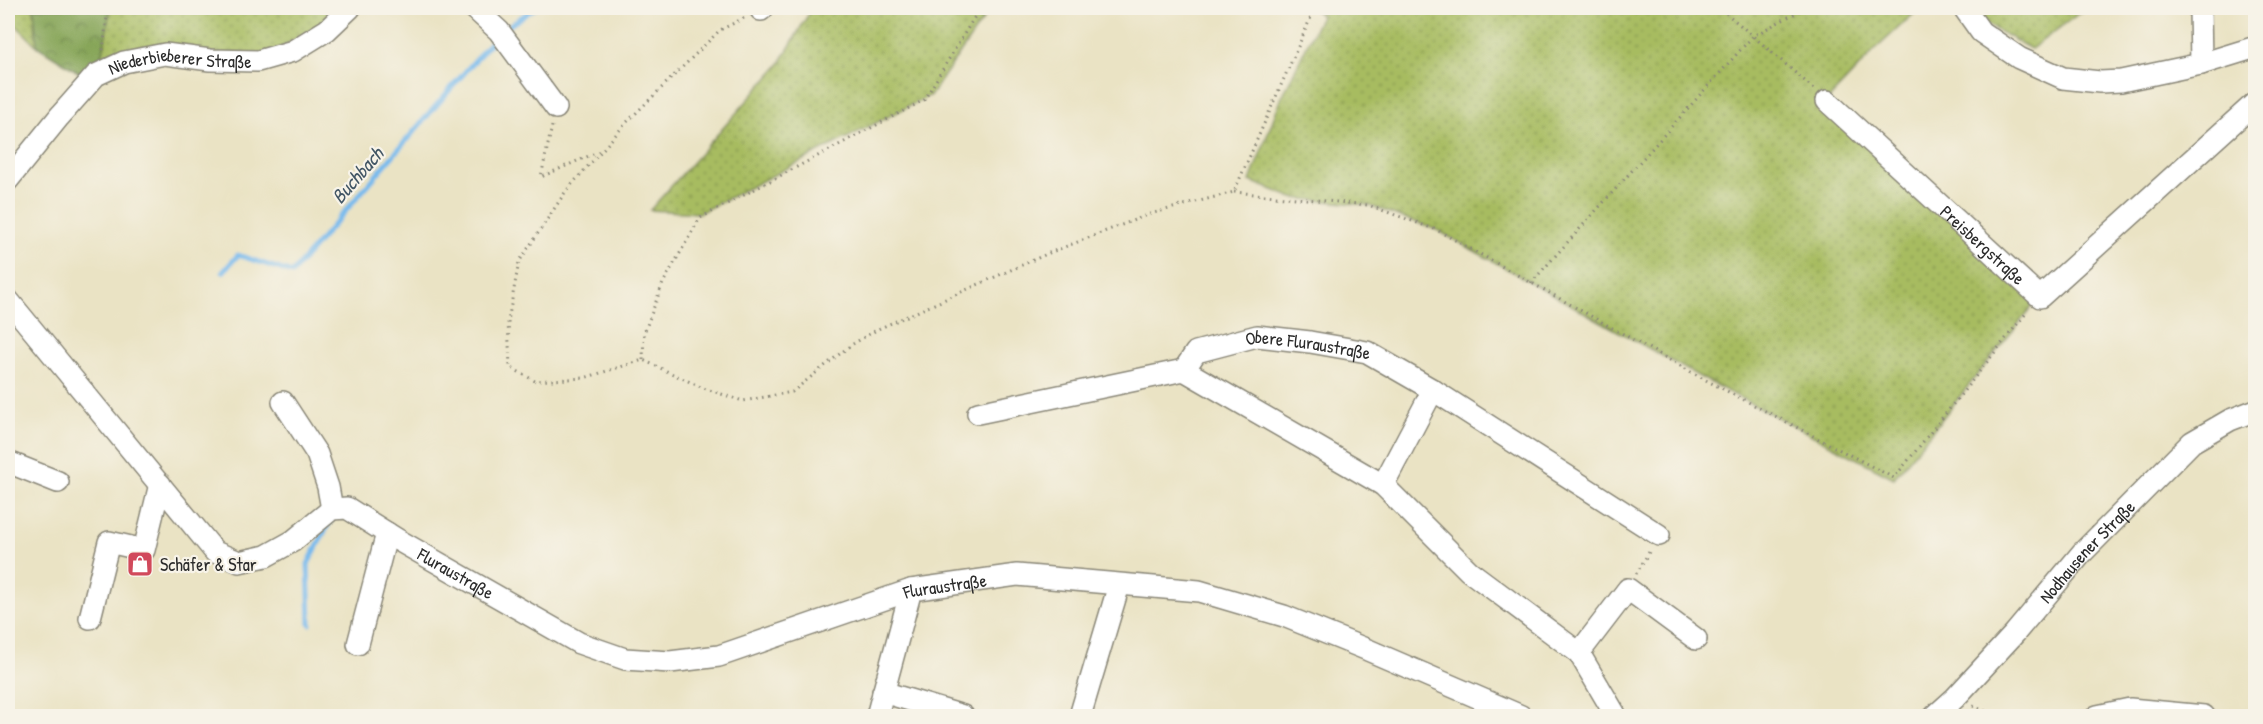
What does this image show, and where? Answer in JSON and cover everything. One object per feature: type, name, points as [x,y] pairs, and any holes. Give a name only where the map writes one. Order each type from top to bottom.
[{"type":"street","name":"Niederbieberer Straße","points":[[8,180],[96,75],[124,62],[165,54],[210,60],[258,61],[293,51],[327,30],[350,8]]},
{"type":"street","points":[[474,8],[499,32],[556,108]]},
{"type":"street","points":[[1964,8],[1981,32],[2019,58],[2063,78],[2100,82],[2121,81],[2201,64],[2256,47]]},
{"type":"street","points":[[2200,8],[2201,64]]},
{"type":"street","name":"Preisbergstraße","points":[[1827,100],[2040,297],[2256,102]]},
{"type":"street","points":[[12,312],[160,484],[215,552],[239,562],[266,556],[293,541],[332,509],[328,487],[317,454],[283,402]]},
{"type":"street","name":"Obere Fluraustraße","points":[[1184,370],[1196,352],[1257,336],[1367,352],[1433,390],[1659,535]]},
{"type":"street","points":[[978,412],[1184,370],[1383,485],[1469,571],[1579,653],[1616,717]]},
{"type":"street","points":[[1383,485],[1433,390]]},
{"type":"street","name":"Nodhausener Straße","points":[[1935,717],[2015,633],[2082,553],[2192,442],[2230,420],[2256,410]]},
{"type":"street","points":[[8,462],[58,482]]},
{"type":"street","points":[[90,618],[109,542],[144,550],[160,484]]},
{"type":"street","name":"Fluraustraße","points":[[332,509],[346,508],[579,643],[625,659],[670,662],[719,656],[911,590],[1017,575],[1199,591],[1284,616],[1368,650],[1489,710],[1521,717]]},
{"type":"street","points":[[358,644],[387,533]]},
{"type":"street","points":[[1080,717],[1119,585]]},
{"type":"street","points":[[1579,653],[1628,589],[1696,639]]},
{"type":"street","points":[[877,717],[911,590]]},
{"type":"street","points":[[883,692],[963,717]]},
{"type":"street","points":[[2097,717],[2130,709],[2204,717]]},
{"type":"path","points":[[96,75],[102,53],[108,8]]},
{"type":"path","points":[[644,360],[644,333],[663,283],[700,218],[924,100],[980,8]]},
{"type":"path","points":[[1234,192],[1315,8]]},
{"type":"path","points":[[1720,8],[1827,100]]},
{"type":"path","points":[[1531,284],[1753,36],[1805,8]]},
{"type":"path","points":[[762,9],[720,30],[626,123],[566,191],[519,262],[508,321],[510,367],[535,381],[584,378],[644,360],[703,388],[743,401],[792,392],[852,345],[878,329],[1049,253],[1150,214],[1234,192],[1368,206],[1437,230],[1700,377],[1894,478],[2040,297]]},
{"type":"path","points":[[556,108],[541,177],[602,151]]},
{"type":"path","points":[[1628,589],[1659,535]]},
{"type":"green space","points":[[8,8],[34,8],[37,46],[8,17]]},
{"type":"green space","points":[[34,8],[110,8],[103,53],[86,77],[37,46]]},
{"type":"green space","points":[[110,8],[350,8],[258,61],[165,54],[96,75],[103,53]]},
{"type":"green space","points":[[812,8],[991,8],[931,95],[699,213],[650,210],[779,65]]},
{"type":"green space","points":[[1313,8],[1920,8],[1880,45],[1827,101],[2040,297],[1894,478],[1700,377],[1437,230],[1368,205],[1293,198],[1250,181],[1280,101],[1321,16]]},
{"type":"green space","points":[[1976,8],[2086,8],[2031,49],[1984,23]]},
{"type":"waterway","name":"Buchbach","points":[[504,29],[535,8]]},
{"type":"waterway","name":"Buchbach","points":[[223,272],[238,255],[292,273],[496,36]]},
{"type":"waterway","name":"Buchbach","points":[[310,624],[308,564],[330,521]]},
{"type":"place","name":"Schäfer & Star","points":[[140,564]]}]
